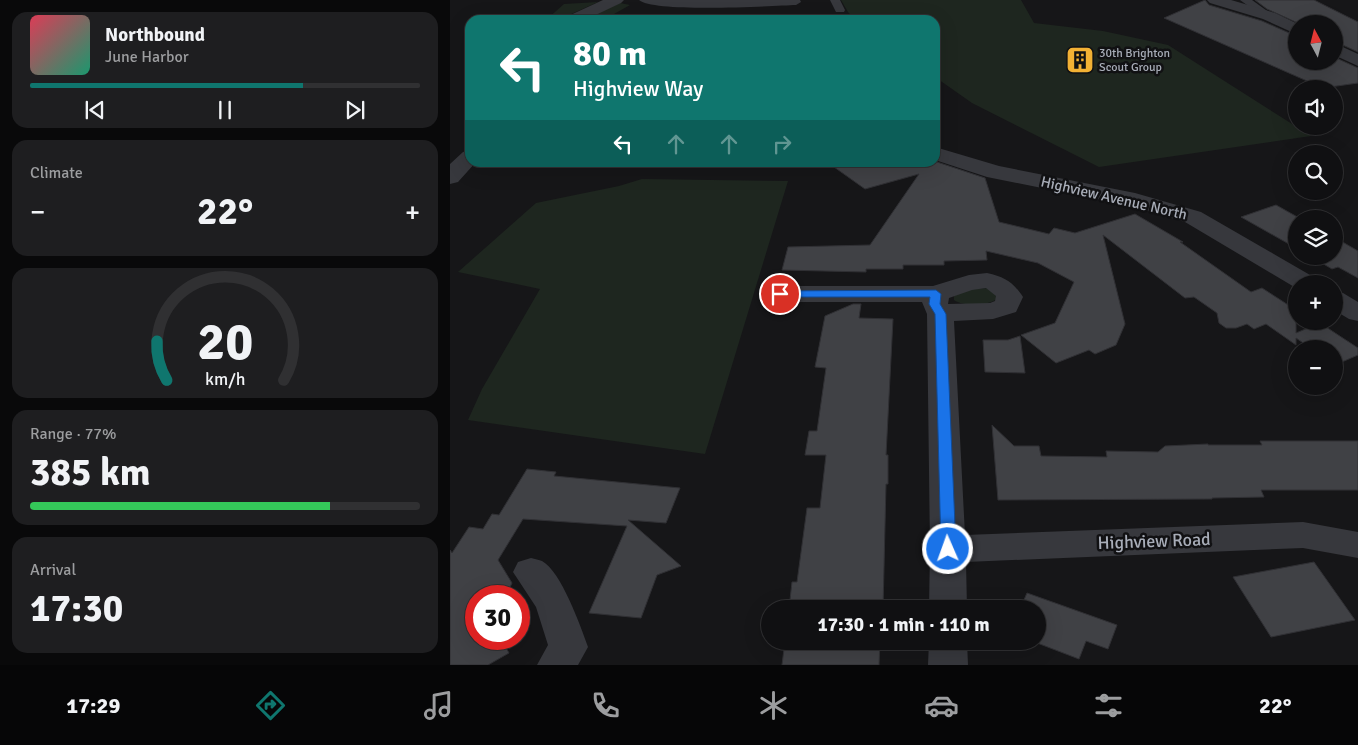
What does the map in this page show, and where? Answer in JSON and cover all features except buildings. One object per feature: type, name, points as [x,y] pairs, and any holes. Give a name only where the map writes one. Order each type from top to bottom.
[{"type":"street","points":[[583,15],[616,0]]},
{"type":"street","points":[[1215,0],[1269,16],[1288,25]]},
{"type":"street","points":[[1343,53],[1358,61]]},
{"type":"street","name":"Highview Avenue North","points":[[940,155],[995,172],[1136,200],[1194,216],[1293,275]]},
{"type":"street","points":[[450,177],[465,161]]},
{"type":"street","points":[[780,294],[938,304],[948,549],[948,600]]},
{"type":"street","points":[[1343,304],[1358,313]]},
{"type":"street","name":"Highview Road","points":[[948,549],[1303,534],[1358,545]]},
{"type":"street","points":[[531,572],[549,594],[560,618],[568,647],[557,665]]},
{"type":"street","points":[[948,650],[948,665]]},
{"type":"lane","points":[[644,0],[669,4],[796,2]]},
{"type":"lane","points":[[1245,0],[1269,16]]},
{"type":"shaded area","points":[[841,0],[1021,0],[1034,23],[1103,31],[1168,45],[1288,121],[1288,135],[1311,136],[1099,167],[972,103],[940,81],[940,15],[851,15]]},
{"type":"shaded area","points":[[598,2],[569,15],[552,15],[564,4]]},
{"type":"shaded area","points":[[620,3],[630,5],[614,15],[593,15]]},
{"type":"shaded area","points":[[642,179],[788,181],[705,454],[468,420],[482,389],[540,289],[458,272],[536,203],[619,186]]},
{"type":"shaded area","points":[[988,288],[994,291],[997,299],[976,305],[964,304],[954,300],[954,296],[965,290]]},
{"type":"place","name":"30th Brighton Scout Group","points":[[1080,60]]},
{"type":"route","points":[[780,294],[936,294],[935,304],[940,314],[948,549]]}]
